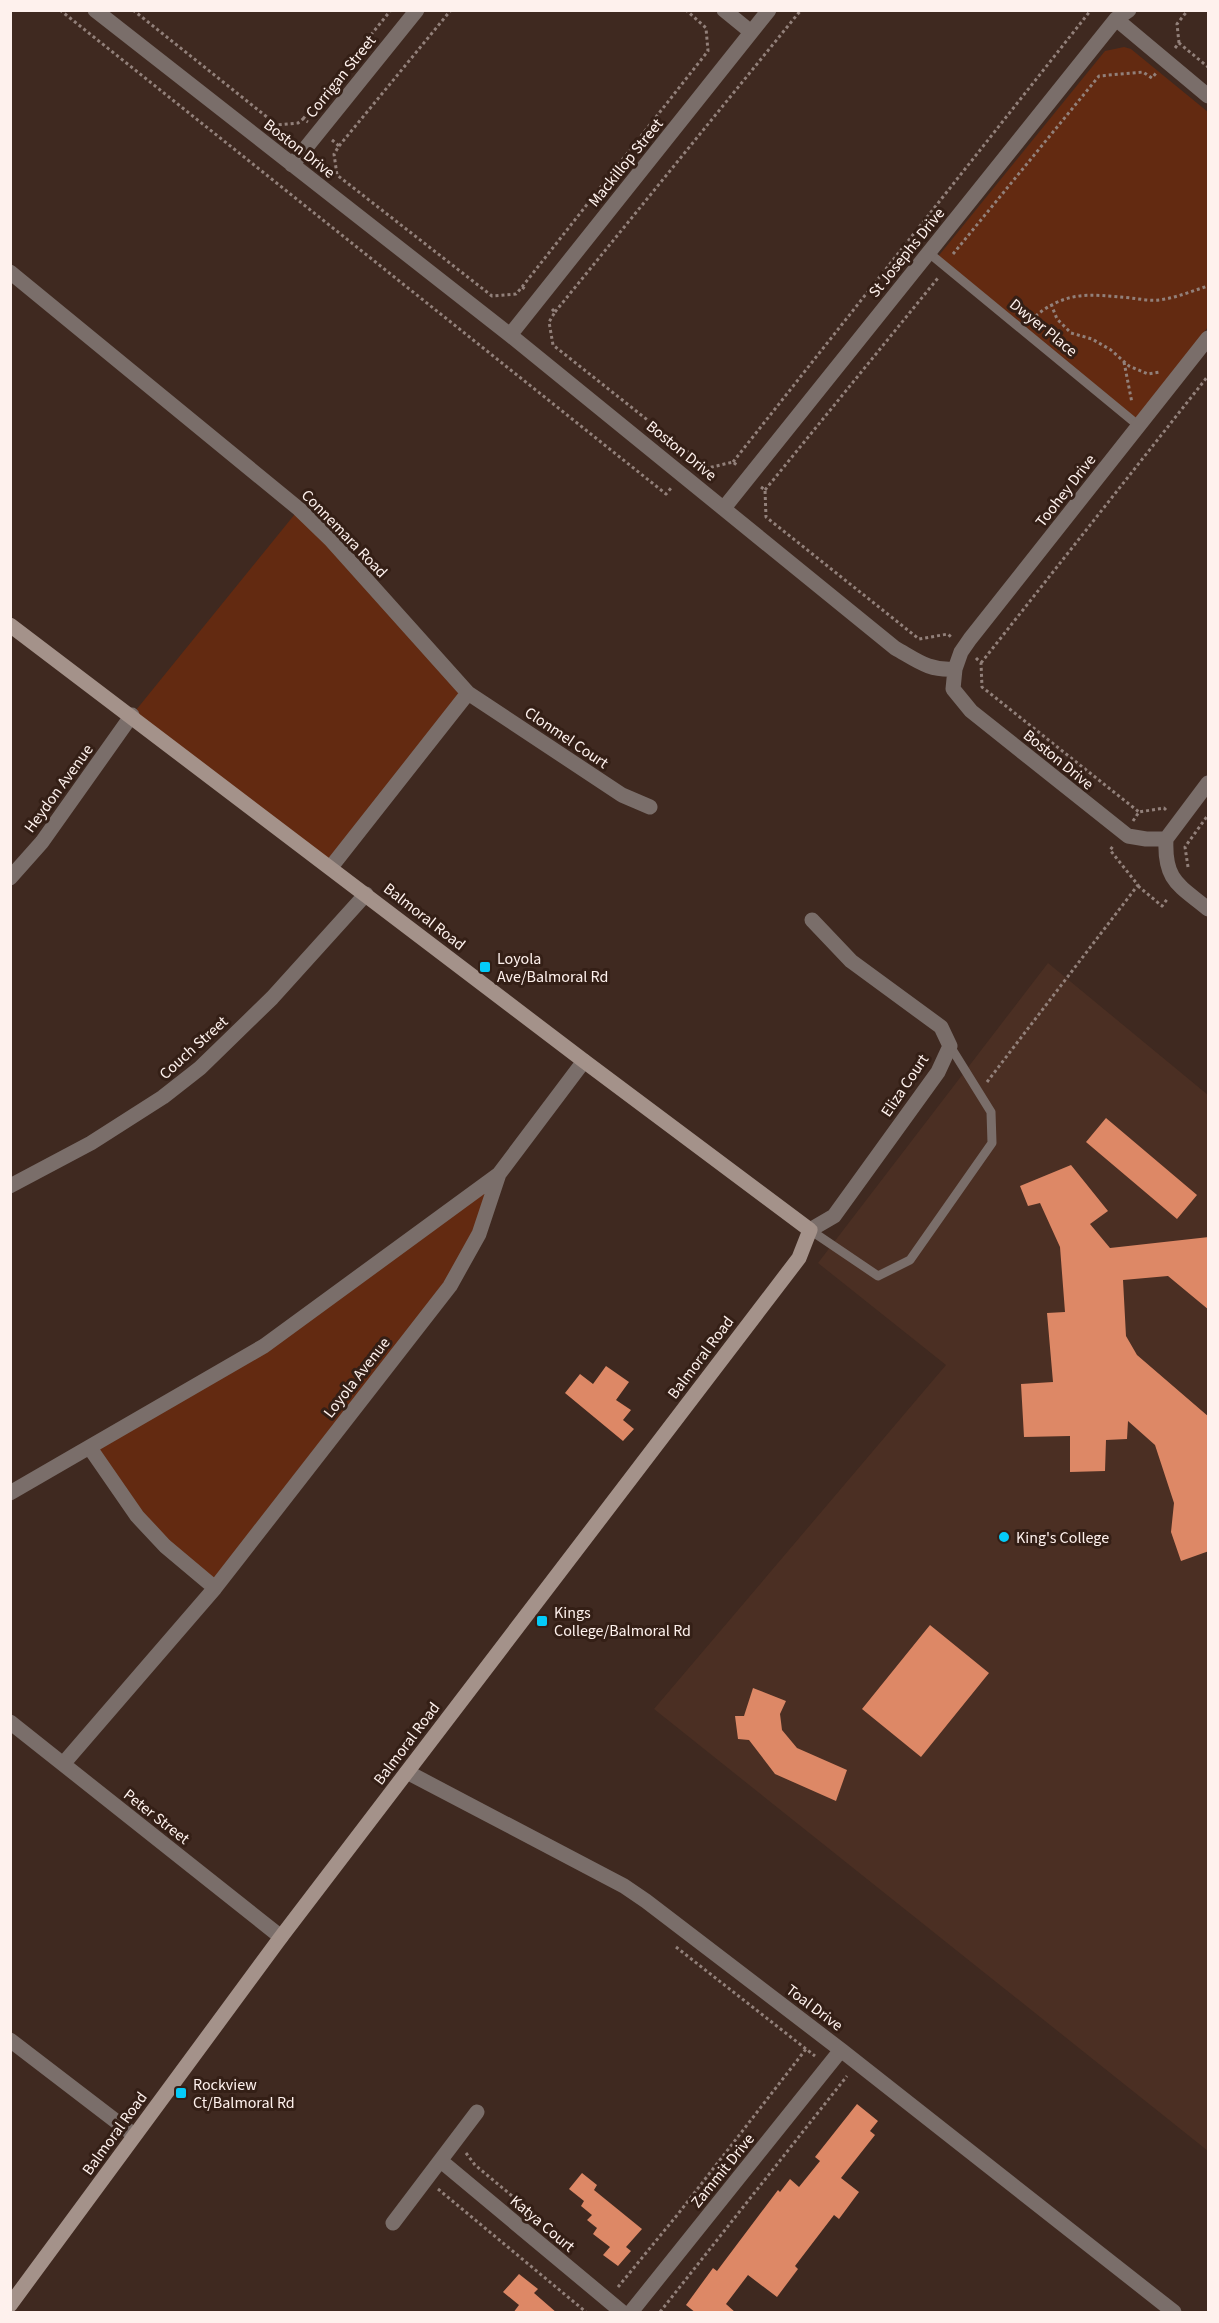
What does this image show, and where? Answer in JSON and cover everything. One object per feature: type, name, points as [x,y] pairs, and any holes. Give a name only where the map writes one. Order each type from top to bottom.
[{"type":"street","name":"Boston Drive","points":[[95,10],[510,335],[895,648],[920,663],[939,670],[956,669],[953,689],[972,711],[1124,833],[1128,836],[1146,839],[1167,839]]},
{"type":"street","name":"Corrigan Street","points":[[292,165],[417,10]]},
{"type":"street","points":[[724,10],[751,32]]},
{"type":"street","name":"Mackillop Street","points":[[510,335],[769,10]]},
{"type":"street","name":"St Josephs Drive","points":[[724,508],[929,253],[1116,13],[1129,10]]},
{"type":"street","points":[[1116,13],[1165,60],[1209,96]]},
{"type":"street","name":"Connemara Road","points":[[10,272],[299,509],[330,539],[468,693]]},
{"type":"street","name":"Toohey Drive","points":[[956,669],[964,648],[1138,424],[1209,338]]},
{"type":"street","name":"Balmoral Road","points":[[10,624],[810,1230],[799,1258],[281,1937],[10,2305]]},
{"type":"street","points":[[331,867],[468,693]]},
{"type":"street","name":"Clonmel Court","points":[[468,693],[622,795],[650,807]]},
{"type":"street","name":"Heydon Avenue","points":[[10,878],[42,842],[132,715]]},
{"type":"street","points":[[1209,783],[1179,819],[1167,839],[1166,858],[1168,871],[1179,884],[1209,909]]},
{"type":"street","name":"Couch Street","points":[[10,1186],[91,1143],[163,1097],[200,1068],[272,998],[366,894]]},
{"type":"street","name":"Eliza Court","points":[[810,1230],[834,1216],[938,1072],[950,1046],[941,1027],[851,961],[812,920]]},
{"type":"street","name":"Loyola Avenue","points":[[10,1493],[264,1346],[499,1174],[584,1061]]},
{"type":"street","name":"Loyola Avenue","points":[[63,1764],[215,1588],[450,1286],[479,1234],[499,1174]]},
{"type":"street","points":[[90,1448],[115,1488],[137,1516],[165,1546],[215,1588]]},
{"type":"street","name":"Peter Street","points":[[10,1722],[281,1937]]},
{"type":"street","name":"Toal Drive","points":[[407,1772],[624,1886],[858,2063],[1174,2313]]},
{"type":"street","points":[[10,2040],[134,2135]]},
{"type":"street","name":"Zammit Drive","points":[[631,2313],[841,2050]]},
{"type":"street","points":[[393,2223],[477,2112]]},
{"type":"street","name":"Katya Court","points":[[441,2161],[622,2313]]},
{"type":"lane","name":"Dwyer Place","points":[[929,253],[1138,424]]},
{"type":"lane","points":[[810,1230],[878,1276],[910,1260],[992,1143],[990,1112],[950,1046]]},
{"type":"path","points":[[60,10],[666,494],[696,459]]},
{"type":"path","points":[[133,10],[278,125],[298,123],[303,119],[391,10]]},
{"type":"path","points":[[451,10],[339,146],[334,154],[337,175],[492,296],[516,294],[708,51],[706,28],[686,10]]},
{"type":"path","points":[[795,10],[800,12],[549,322],[553,345],[708,468],[733,462],[1091,10]]},
{"type":"path","points":[[1179,43],[1177,24],[1188,10]]},
{"type":"path","points":[[700,21],[704,16]]},
{"type":"path","points":[[981,663],[948,634],[919,639],[766,517],[765,490],[1099,76],[1143,72],[1152,78],[1165,60]]},
{"type":"path","points":[[303,119],[339,146]]},
{"type":"path","points":[[1021,329],[1045,307],[1068,297],[1094,295],[1157,300],[1180,296],[1209,286]]},
{"type":"path","points":[[522,287],[555,312]]},
{"type":"path","points":[[1051,304],[1057,319],[1071,333],[1092,339],[1111,350],[1129,366],[1148,374],[1168,370],[1178,376]]},
{"type":"path","points":[[1124,361],[1138,424]]},
{"type":"path","points":[[1139,812],[982,687],[981,663],[1209,376]]},
{"type":"path","points":[[733,462],[765,490]]},
{"type":"path","points":[[1179,884],[1162,906],[1138,885],[1110,850],[1139,812],[1164,808],[1196,832]]},
{"type":"path","points":[[1188,870],[1185,847],[1209,815]]},
{"type":"path","points":[[979,1093],[1138,885]]},
{"type":"path","points":[[607,2300],[678,2214],[806,2049],[670,1943]]},
{"type":"path","points":[[660,2313],[858,2063]]},
{"type":"path","points":[[456,2140],[475,2165],[525,2206]]},
{"type":"path","points":[[427,2179],[586,2313]]},
{"type":"shaded area","points":[[1124,47],[1131,49],[1208,112],[1208,327],[1134,421],[936,259],[1105,51]]},
{"type":"shaded area","points":[[299,509],[468,693],[331,867],[132,715]]},
{"type":"shaded area","name":"King's College","points":[[1048,963],[1208,1095],[1208,2151],[654,1709],[946,1365],[818,1263]]},
{"type":"shaded area","points":[[499,1174],[450,1286],[215,1588],[165,1546],[90,1448],[264,1346]]},
{"type":"building","points":[[1106,1118],[1197,1195],[1177,1219],[1086,1142]]},
{"type":"building","points":[[1071,1165],[1108,1211],[1090,1224],[1110,1248],[1209,1237],[1209,1310],[1168,1276],[1123,1280],[1126,1336],[1137,1355],[1209,1417],[1209,1551],[1181,1561],[1171,1532],[1174,1503],[1155,1445],[1128,1421],[1127,1439],[1106,1440],[1105,1471],[1070,1472],[1070,1436],[1024,1437],[1021,1384],[1053,1382],[1047,1313],[1065,1312],[1060,1247],[1040,1203],[1028,1206],[1020,1186]]},
{"type":"building","points":[[606,1366],[629,1382],[616,1400],[631,1410],[623,1420],[634,1429],[623,1441],[565,1393],[580,1374],[593,1384]]},
{"type":"building","points":[[930,1625],[989,1673],[921,1757],[862,1709]]},
{"type":"building","points":[[753,1688],[786,1701],[780,1714],[782,1730],[797,1748],[847,1770],[836,1801],[775,1774],[749,1740],[738,1739],[735,1716],[744,1716]]},
{"type":"building","points":[[857,2104],[878,2121],[870,2131],[875,2135],[841,2178],[859,2192],[839,2219],[834,2215],[795,2266],[798,2269],[777,2297],[748,2275],[726,2304],[736,2313],[696,2313],[686,2305],[713,2268],[717,2271],[778,2190],[780,2192],[790,2179],[799,2187],[820,2161],[815,2157]]},
{"type":"building","points":[[582,2173],[597,2185],[594,2190],[642,2229],[626,2247],[631,2251],[618,2266],[603,2255],[610,2247],[593,2234],[597,2228],[587,2220],[592,2215],[581,2206],[584,2201],[569,2189]]},
{"type":"building","points":[[519,2274],[538,2289],[534,2293],[557,2313],[513,2313],[519,2305],[503,2292]]},
{"type":"place","name":"Loyola Ave/Balmoral Rd","points":[[485,967]]},
{"type":"place","name":"King's College","points":[[1004,1537]]},
{"type":"place","name":"Kings College/Balmoral Rd","points":[[542,1621]]},
{"type":"place","name":"Rockview Ct/Balmoral Rd","points":[[181,2093]]}]
